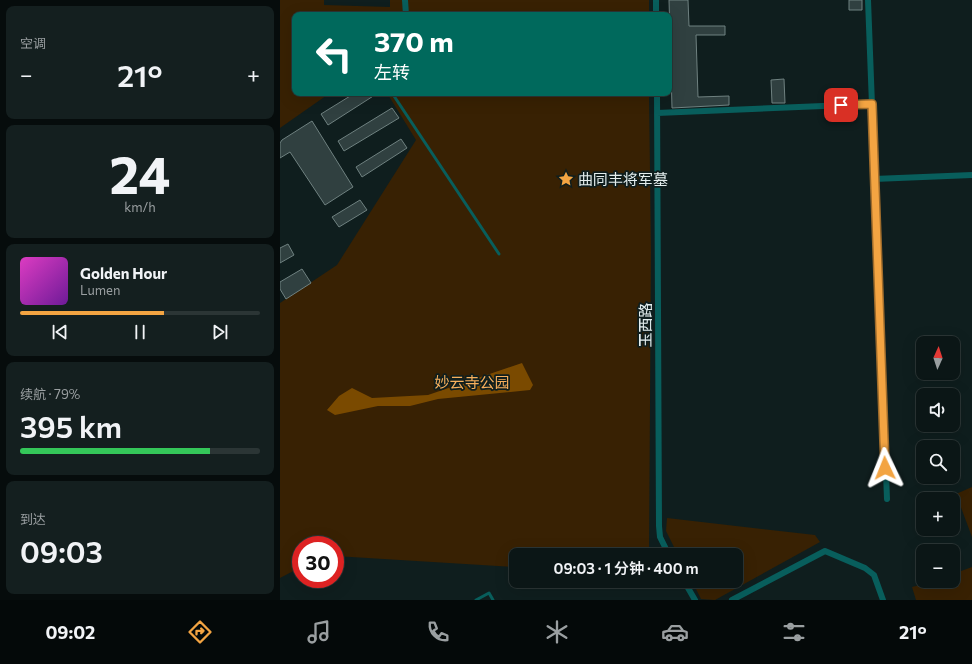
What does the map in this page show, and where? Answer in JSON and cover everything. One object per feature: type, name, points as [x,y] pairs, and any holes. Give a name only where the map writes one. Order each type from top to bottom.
[{"type":"street","points":[[405,0],[406,12]]},
{"type":"street","points":[[656,0],[656,12]]},
{"type":"street","points":[[868,0],[887,499]]},
{"type":"street","name":"玉西路","points":[[657,96],[659,526],[660,537],[666,548]]},
{"type":"street","points":[[657,113],[872,104]]},
{"type":"street","points":[[874,179],[972,175]]},
{"type":"street","points":[[732,600],[825,551],[865,568],[874,575],[883,600]]},
{"type":"street","points":[[688,588],[695,600]]},
{"type":"lane","points":[[394,96],[499,254]]},
{"type":"lane","points":[[476,600],[489,593],[493,600]]},
{"type":"green space","points":[[280,0],[324,0],[324,5],[390,7],[390,0],[649,0],[649,12],[292,12],[292,96],[326,96],[280,128]]},
{"type":"green space","name":"妙云寺公园","points":[[389,96],[649,96],[651,252],[649,548],[509,548],[509,567],[344,557],[344,536],[292,536],[292,572],[280,578],[280,303],[337,265],[416,140]]},
{"type":"green space","points":[[972,487],[972,537],[960,505],[960,492]]},
{"type":"green space","points":[[667,518],[815,535],[820,542],[743,585],[743,548],[674,548],[666,531]]},
{"type":"green space","points":[[972,567],[972,600],[916,600],[912,587],[960,588],[960,571]]},
{"type":"green space","points":[[696,588],[737,588],[715,600],[701,599]]},
{"type":"shaded area","points":[[522,363],[533,385],[530,390],[438,399],[410,406],[378,406],[335,415],[327,410],[339,396],[352,388],[372,398],[428,395]]},
{"type":"building","points":[[669,0],[688,0],[689,26],[725,26],[725,35],[696,35],[698,97],[729,96],[729,105],[672,108],[672,12],[669,12]]},
{"type":"building","points":[[849,0],[862,0],[862,10],[849,10]]},
{"type":"building","points":[[784,79],[785,103],[772,103],[771,80]]},
{"type":"building","points":[[350,96],[373,96],[328,125],[321,114]]},
{"type":"building","points":[[392,108],[399,118],[344,151],[338,141]]},
{"type":"building","points":[[312,121],[353,187],[325,205],[290,152],[280,158],[280,143],[282,140]]},
{"type":"building","points":[[401,139],[407,148],[362,177],[356,167]]},
{"type":"building","points":[[360,200],[367,210],[339,227],[332,217]]},
{"type":"building","points":[[288,244],[294,255],[280,263],[280,248]]},
{"type":"building","points":[[302,269],[311,283],[286,299],[280,289],[280,282]]},
{"type":"place","name":"曲同丰将军墓","points":[[566,179]]},
{"type":"route","points":[[841,105],[872,104],[885,468]]}]
